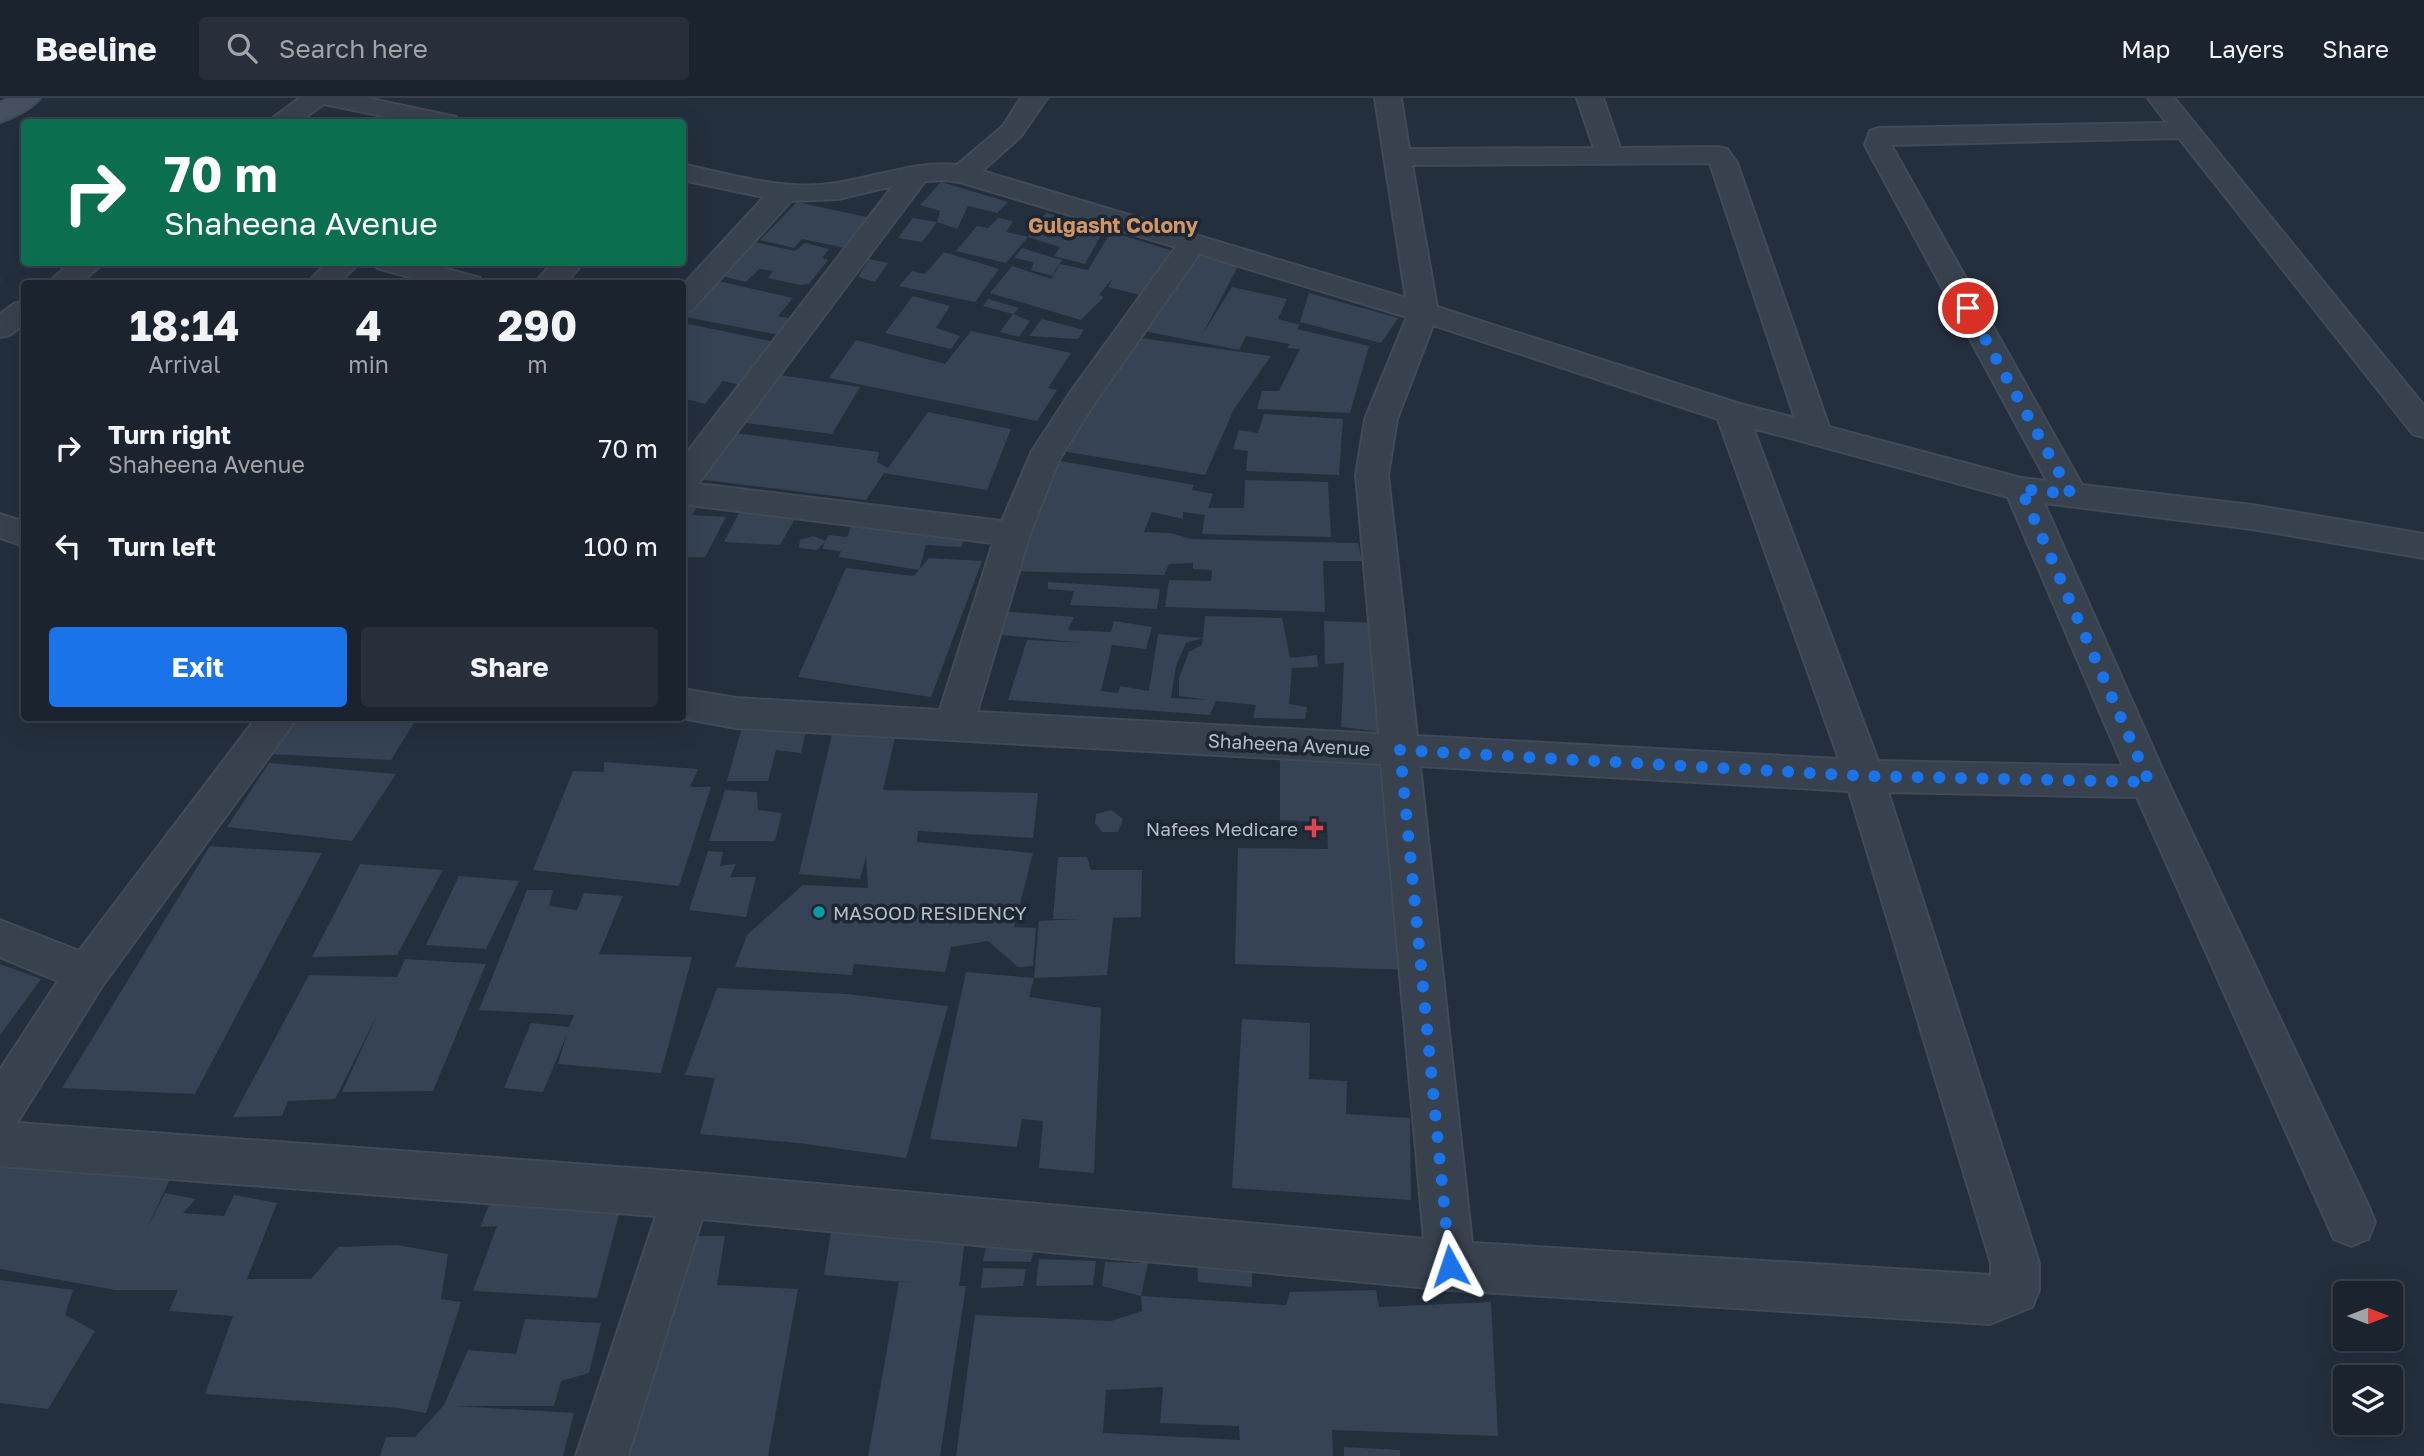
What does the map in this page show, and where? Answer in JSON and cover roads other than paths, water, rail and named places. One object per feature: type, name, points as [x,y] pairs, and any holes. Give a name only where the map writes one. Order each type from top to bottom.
[{"type":"street","points":[[0,114],[27,98]]},
{"type":"street","points":[[287,119],[316,98]]},
{"type":"street","points":[[330,98],[432,119]]},
{"type":"street","points":[[963,174],[1012,131],[1034,98]]},
{"type":"street","points":[[1388,98],[1423,312],[1381,419],[1373,475],[1450,1266]]},
{"type":"street","points":[[1590,98],[1609,154]]},
{"type":"street","points":[[2161,98],[2424,427]]},
{"type":"street","points":[[2071,494],[1878,145],[1879,136],[2184,130]]},
{"type":"street","points":[[1396,157],[1718,155],[1724,163],[1816,435]]},
{"type":"street","points":[[686,173],[783,193],[824,192],[950,171],[1423,312],[1731,412],[2021,489],[2252,517],[2424,546]]},
{"type":"street","points":[[686,477],[915,176]]},
{"type":"street","points":[[686,300],[783,193]]},
{"type":"street","points":[[954,725],[1013,534],[1043,458],[1193,243]]},
{"type":"street","points":[[66,280],[85,266]]},
{"type":"street","points":[[325,280],[340,266]]},
{"type":"street","points":[[402,266],[455,280]]},
{"type":"street","points":[[552,280],[566,266]]},
{"type":"street","points":[[0,328],[21,312]]},
{"type":"street","points":[[0,1144],[686,1195],[1450,1266],[1990,1300],[2015,1290],[2015,1263],[1864,776],[1731,412]]},
{"type":"street","points":[[2021,489],[2149,782],[2351,1222]]},
{"type":"street","points":[[686,493],[1013,534]]},
{"type":"street","name":"Shaheena Avenue","points":[[686,704],[736,713],[1864,776],[2149,782]]},
{"type":"street","points":[[0,1110],[87,973],[275,721]]},
{"type":"street","points":[[0,938],[87,973]]},
{"type":"street","points":[[602,1456],[686,1195]]},
{"type":"place","name":"Nafees Medicare","points":[[1314,828]]},
{"type":"place","name":"MASOOD RESIDENCY","points":[[819,912]]},
{"type":"district","name":"Gulgasht Colony","points":[[1113,225]]}]
